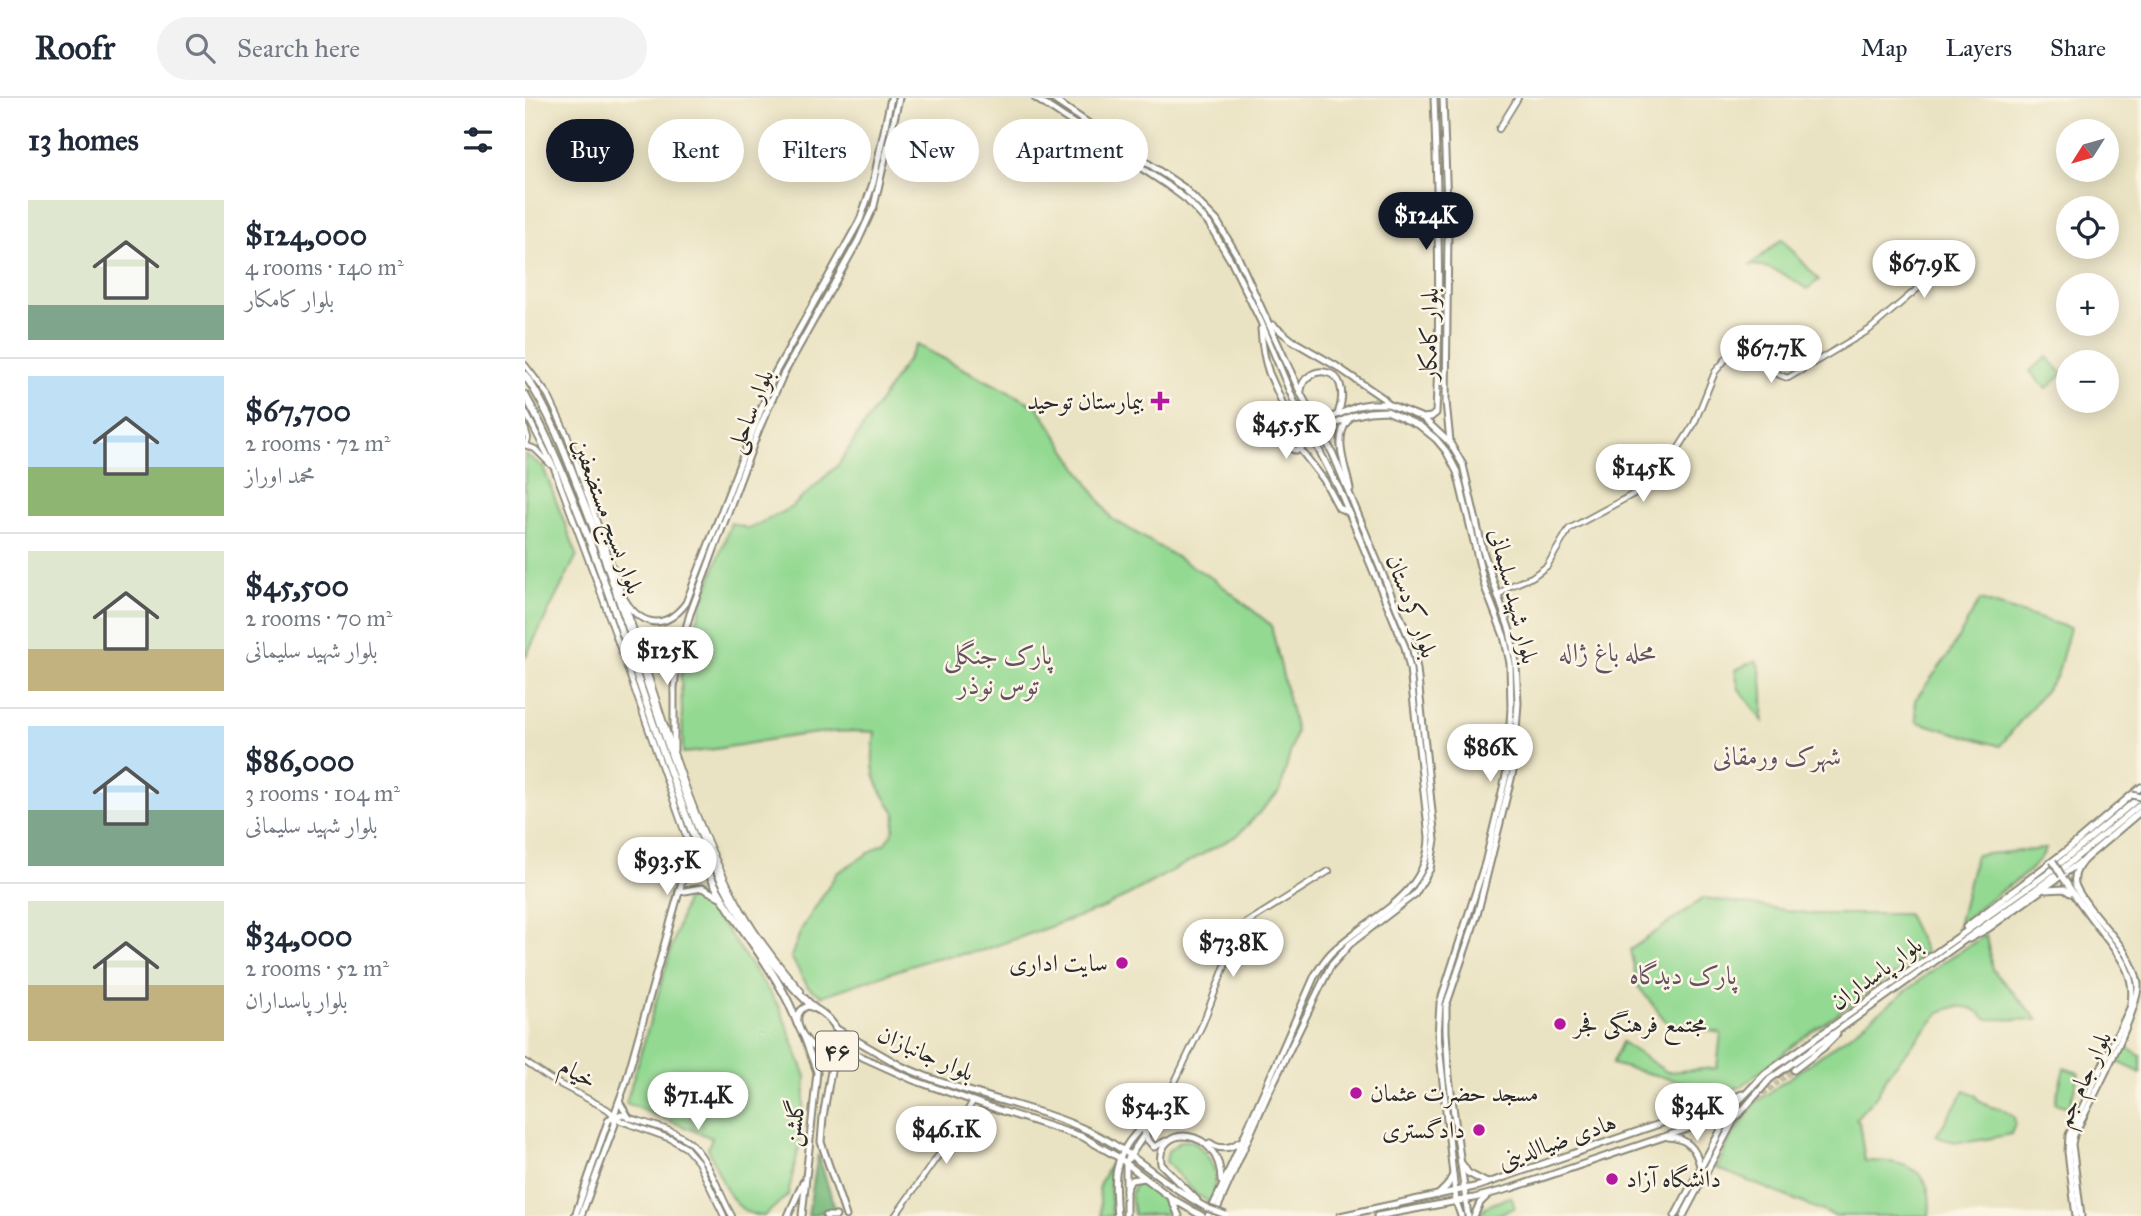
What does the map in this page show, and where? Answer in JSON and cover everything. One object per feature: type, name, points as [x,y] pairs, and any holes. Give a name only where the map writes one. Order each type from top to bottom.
[{"type":"highway","name":"بلوار بسیج مستضعفین","points":[[525,376],[559,440],[591,520],[681,783],[711,860],[738,914],[758,943],[795,991],[816,1008]]},
{"type":"highway","name":"بلوار بسیج مستضعفین","points":[[525,395],[549,441],[593,551],[704,862],[722,898],[788,999],[798,1025]]},
{"type":"highway","points":[[788,999],[795,991]]},
{"type":"main road","name":"بلوار ساحلی","points":[[681,610],[691,591],[775,373],[860,220],[873,183],[891,98]]},
{"type":"main road","name":"بلوار ساحلی","points":[[674,750],[677,660],[690,614],[759,429],[783,375],[858,241],[874,206],[899,98]]},
{"type":"main road","name":"بلوار کردستان","points":[[1035,98],[1067,119]]},
{"type":"main road","name":"بلوار کردستان","points":[[1051,98],[1083,119]]},
{"type":"main road","name":"بلوار کامکار","points":[[1423,418],[1436,413],[1439,273],[1434,98]]},
{"type":"main road","name":"بلوار کامکار","points":[[1443,98],[1448,233],[1446,412],[1450,443]]},
{"type":"main road","name":"بلوار کردستان","points":[[1148,163],[1183,187],[1217,222],[1237,255],[1301,394],[1333,454],[1415,657],[1436,840],[1430,869],[1423,884],[1403,905],[1363,930]]},
{"type":"main road","name":"بلوار کردستان","points":[[1148,173],[1187,200],[1209,224],[1261,322],[1282,375],[1323,454],[1349,512],[1405,647],[1412,682],[1429,837],[1425,866],[1416,882],[1398,901],[1329,955],[1315,975],[1215,1216]]},
{"type":"main road","points":[[1268,319],[1279,332],[1336,366],[1388,404]]},
{"type":"main road","points":[[1261,322],[1262,348],[1268,371],[1289,416],[1289,446],[1294,450],[1302,446]]},
{"type":"main road","points":[[1301,394],[1302,384],[1307,377],[1318,372],[1329,372],[1343,389],[1343,401],[1338,414]]},
{"type":"main road","points":[[1291,437],[1300,436],[1338,414],[1370,404],[1388,404]]},
{"type":"main road","name":"بلوار شهید سلیمانی","points":[[1388,404],[1423,418],[1450,443],[1464,465],[1497,597],[1510,631],[1516,663],[1518,703],[1513,771],[1446,1006],[1446,1032],[1465,1199],[1471,1216]]},
{"type":"main road","name":"بلوار شهید سلیمانی","points":[[1302,446],[1352,416],[1387,411],[1406,418],[1436,439],[1452,459],[1485,587],[1504,636],[1510,663],[1509,755],[1495,834]]},
{"type":"main road","points":[[1436,413],[1441,416],[1446,412]]},
{"type":"main road","points":[[1352,416],[1340,431],[1340,442],[1352,499]]},
{"type":"main road","points":[[1300,436],[1302,446],[1339,508],[1349,512]]},
{"type":"main road","points":[[1468,519],[1477,517]]},
{"type":"main road","points":[[1470,528],[1478,527]]},
{"type":"main road","points":[[622,595],[629,609],[646,621],[668,619],[681,610],[684,617],[690,614]]},
{"type":"main road","points":[[1943,950],[1979,915],[2053,862],[2141,787]]},
{"type":"main road","points":[[2132,795],[2141,797]]},
{"type":"main road","name":"بلوار پاسداران","points":[[1683,1216],[1722,1139],[1745,1105],[1770,1079],[2047,874],[2141,797]]},
{"type":"main road","name":"بلوار پاسداران","points":[[1675,1216],[1728,1114],[1748,1090],[1800,1048],[2057,873],[2141,804]]},
{"type":"main road","points":[[1943,950],[1989,928],[2088,856],[2141,811]]},
{"type":"main road","points":[[581,1216],[605,1142],[608,1121],[614,1115],[619,1102],[691,848]]},
{"type":"main road","name":"بلوار جام جم","points":[[2081,1216],[2072,1144],[2074,1135],[2120,1041],[2138,998],[2139,989],[2135,972],[2075,885],[2078,869],[2088,856]]},
{"type":"main road","name":"بلوار جام جم","points":[[2053,862],[2077,899],[2118,948],[2130,976],[2132,1001],[2069,1135],[2068,1152],[2076,1216]]},
{"type":"main road","points":[[679,892],[702,888],[722,898]]},
{"type":"main road","points":[[2043,890],[2064,889],[2077,899]]},
{"type":"main road","name":"بلوار شهید سلیمانی","points":[[1456,966],[1440,1003],[1437,1036],[1456,1201],[1461,1216]]},
{"type":"main road","name":"۴۶","points":[[808,1006],[816,1008],[835,1028],[839,1043],[835,1053],[819,1052],[804,1037],[798,1025],[800,1010],[808,1006]]},
{"type":"main road","points":[[1794,1070],[1823,1048],[1847,1024]]},
{"type":"main road","name":"بلوار جانبازان","points":[[835,1028],[901,1066],[925,1076],[1086,1130],[1130,1154],[1177,1191],[1227,1216]]},
{"type":"main road","name":"گلشن","points":[[802,1216],[817,1072],[804,1037]]},
{"type":"main road","points":[[851,1052],[849,1043],[854,1039]]},
{"type":"main road","name":"بلوار جانبازان","points":[[835,1053],[851,1052],[905,1077],[1083,1137],[1126,1162],[1171,1198],[1202,1216]]},
{"type":"main road","name":"گلشن","points":[[835,1053],[829,1072],[821,1142],[846,1216]]},
{"type":"main road","points":[[817,1072],[822,1068],[829,1072]]},
{"type":"main road","name":"هادی ضیاالدینی","points":[[1455,1192],[1730,1100],[1748,1090]]},
{"type":"main road","points":[[619,1102],[629,1118]]},
{"type":"main road","points":[[1117,1216],[1118,1157],[1139,1129],[1162,1109]]},
{"type":"main road","points":[[1126,1216],[1126,1162],[1162,1109]]},
{"type":"main road","name":"هادی ضیاالدینی","points":[[1456,1201],[1489,1195],[1717,1119]]},
{"type":"main road","name":"بلوار کردستان","points":[[1208,1216],[1241,1140],[1251,1124]]},
{"type":"main road","points":[[1139,1129],[1143,1129],[1149,1143],[1154,1147],[1175,1135],[1188,1132],[1220,1148],[1236,1145],[1241,1140]]},
{"type":"main road","points":[[1206,1207],[1161,1164],[1160,1154],[1168,1143],[1177,1137],[1189,1136],[1206,1143],[1220,1169],[1220,1191]]},
{"type":"main road","points":[[1665,1137],[1677,1137],[1690,1144],[1700,1166]]},
{"type":"main road","points":[[1618,1138],[1616,1146],[1622,1152]]},
{"type":"main road","points":[[575,1216],[605,1142]]},
{"type":"main road","points":[[1594,1146],[1600,1152],[1597,1160]]},
{"type":"main road","points":[[1461,1162],[1468,1173],[1487,1183]]},
{"type":"main road","points":[[1438,1195],[1453,1175]]},
{"type":"main road","points":[[788,1216],[805,1176]]},
{"type":"main road","points":[[1125,1193],[1131,1180],[1147,1179]]},
{"type":"main road","points":[[1340,1216],[1455,1192]]},
{"type":"main road","points":[[1471,1216],[1489,1195]]},
{"type":"main road","points":[[1171,1198],[1179,1216]]},
{"type":"main road","points":[[1377,1216],[1456,1201]]},
{"type":"main road","points":[[827,1216],[836,1216]]},
{"type":"street","points":[[1499,128],[1518,98]]},
{"type":"street","points":[[1497,597],[1508,587],[1532,577],[1547,566],[1569,529],[1641,490],[1661,476],[1693,424],[1715,372],[1741,344],[1783,378],[1793,376],[1869,330],[1963,250]]},
{"type":"street","points":[[1733,351],[1756,356]]},
{"type":"street","points":[[525,365],[548,395],[562,424],[674,750],[724,876],[742,912],[816,1008]]},
{"type":"street","points":[[525,411],[554,468],[691,848],[704,862]]},
{"type":"street","points":[[525,428],[528,438],[526,445],[535,449],[554,468]]},
{"type":"street","points":[[691,848],[693,835]]},
{"type":"street","points":[[1162,1109],[1203,1023],[1240,926],[1329,871]]},
{"type":"street","points":[[755,930],[758,943]]},
{"type":"street","name":"خیام","points":[[525,1062],[550,1079],[607,1109],[621,1121],[680,1144],[709,1177]]},
{"type":"street","points":[[895,1216],[974,1101]]},
{"type":"street","points":[[614,1115],[622,1115],[671,1132],[690,1142],[732,1216]]},
{"type":"street","points":[[709,1177],[724,1216]]},
{"type":"green space","points":[[1782,239],[1819,280],[1807,289],[1774,270],[1751,265]]},
{"type":"green space","name":"پارک جنگلی توس نوذر","points":[[917,345],[1038,407],[1111,518],[1215,580],[1271,625],[1296,731],[1280,791],[1238,835],[1106,907],[981,951],[931,959],[822,996],[808,987],[791,957],[801,930],[837,873],[885,843],[893,832],[896,814],[877,783],[873,767],[875,732],[827,732],[683,753],[681,676],[703,601],[731,523],[749,529],[792,507],[838,465]]},
{"type":"green space","points":[[2047,357],[2056,367],[2056,380],[2046,389],[2030,371]]},
{"type":"green space","points":[[525,454],[543,467],[577,555],[525,658]]},
{"type":"green space","points":[[1980,600],[2070,628],[2057,676],[2000,746],[1917,722],[1915,700],[1949,654]]},
{"type":"green space","points":[[1756,660],[1762,682],[1763,721],[1739,689],[1735,670]]},
{"type":"green space","points":[[2046,849],[2031,869],[1958,926],[1976,855]]},
{"type":"green space","points":[[695,894],[705,898],[780,1008],[806,1077],[800,1142],[788,1195],[764,1216],[743,1209],[728,1192],[708,1148],[712,1138],[626,1103],[686,899]]},
{"type":"green space","name":"پارک دیدگاه","points":[[1704,898],[1812,914],[1907,914],[1926,953],[1805,1036],[1742,1086],[1725,1093],[1612,1064],[1622,1042],[1667,1072],[1717,1068],[1721,1033],[1668,1024],[1638,986],[1630,950]]},
{"type":"green space","points":[[1986,935],[1992,969],[2038,1020],[1986,1019],[1976,1010],[1965,1007],[1940,1012],[1888,1074],[1877,1095],[1856,1118],[1859,1122],[1865,1161],[1893,1162],[1915,1170],[1927,1187],[1929,1216],[1835,1216],[1716,1168],[1732,1136],[1756,1102],[1855,1031],[1943,962]]},
{"type":"green space","points":[[2123,1046],[2141,1056],[2141,1073],[2116,1061]]},
{"type":"green space","points":[[2064,1068],[2079,1073],[2069,1107],[2055,1103]]},
{"type":"green space","points":[[1965,1090],[1986,1104],[2000,1108],[2014,1117],[2015,1124],[2011,1134],[1964,1142],[1936,1136]]},
{"type":"green space","points":[[1181,1141],[1193,1141],[1211,1162],[1215,1184],[1211,1203],[1196,1194],[1166,1162],[1168,1151]]},
{"type":"green space","points":[[818,1154],[835,1209],[808,1216]]},
{"type":"green space","points":[[1109,1166],[1112,1216],[1101,1216],[1099,1185]]},
{"type":"green space","points":[[1136,1182],[1167,1201],[1171,1206],[1165,1214],[1134,1215],[1131,1195]]},
{"type":"green space","points":[[1511,1196],[1515,1208],[1494,1216],[1478,1216],[1485,1207]]},
{"type":"tunnel","points":[[1717,1119],[1756,1100],[1794,1070]]},
{"type":"place","name":"بیمارستان توحید","points":[[1160,401]]},
{"type":"place","name":"سایت اداری","points":[[1122,963]]},
{"type":"place","name":"مجتمع فرهنگی فجر","points":[[1560,1024]]},
{"type":"place","name":"مسجد حضرت عثمان","points":[[1356,1093]]},
{"type":"place","name":"دادگستری","points":[[1479,1130]]},
{"type":"place","name":"دانشگاه آزاد","points":[[1612,1179]]},
{"type":"district","name":"محله باغ ژاله","points":[[1607,652]]},
{"type":"district","name":"پارک جنگلی توس نوذر","points":[[998,670]]},
{"type":"district","name":"شهرک ورمقانی","points":[[1777,756]]},
{"type":"district","name":"پارک دیدگاه","points":[[1683,975]]}]
